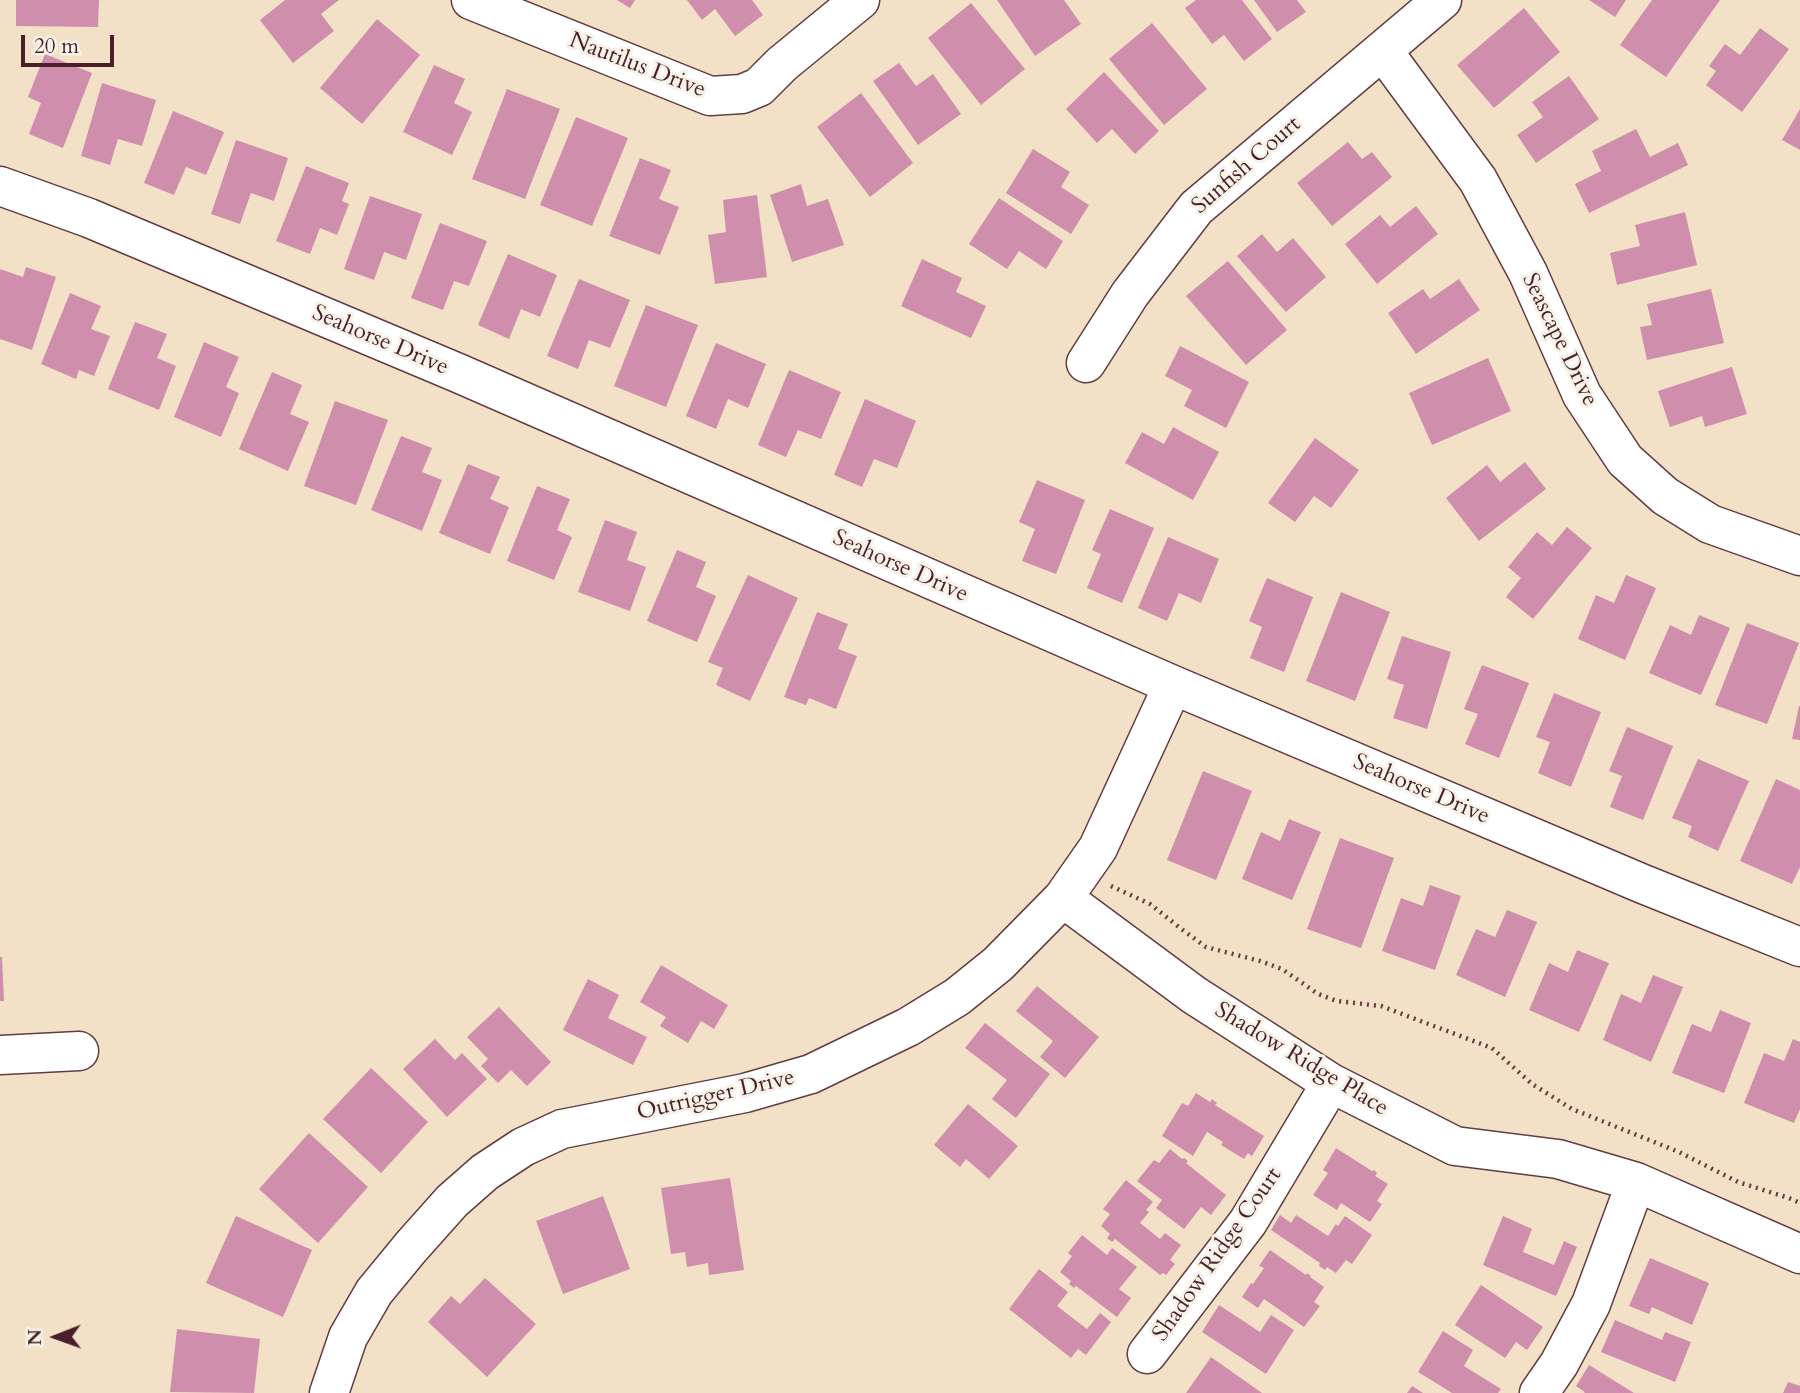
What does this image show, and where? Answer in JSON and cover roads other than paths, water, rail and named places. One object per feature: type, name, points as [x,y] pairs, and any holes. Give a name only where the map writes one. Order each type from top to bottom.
[{"type":"street","name":"Nautilus Drive","points":[[471,0],[709,96],[743,94],[759,87],[782,64],[860,0]]},
{"type":"street","name":"Sunfish Court","points":[[1087,363],[1130,294],[1196,208],[1442,0]]},
{"type":"street","name":"Seascape Drive","points":[[1383,51],[1478,180],[1528,273],[1581,395],[1626,460],[1665,496],[1710,524],[1800,556]]},
{"type":"street","name":"Seahorse Drive","points":[[0,186],[89,218],[458,373],[1173,685],[1643,884],[1800,947]]},
{"type":"street","name":"Outrigger Drive","points":[[329,1393],[348,1337],[374,1292],[452,1201],[485,1172],[523,1147],[562,1129],[746,1093],[811,1074],[908,1027],[957,997],[999,964],[1063,898],[1098,848],[1173,685]]},
{"type":"street","name":"Shadow Ridge Place","points":[[1063,898],[1194,995],[1331,1083],[1455,1146],[1558,1159],[1636,1182],[1800,1254]]},
{"type":"street","points":[[0,1055],[79,1051]]},
{"type":"street","name":"Shadow Ridge Court","points":[[1147,1354],[1248,1222],[1331,1083]]},
{"type":"street","points":[[1539,1393],[1559,1364],[1591,1304],[1636,1182]]}]
